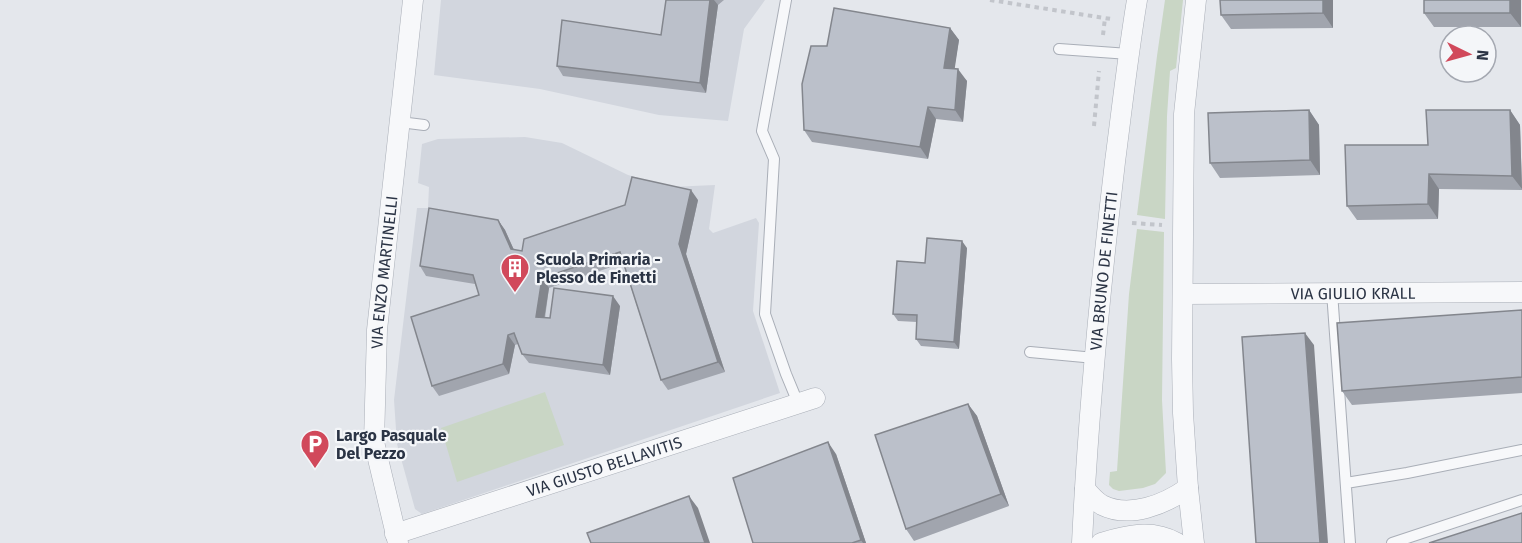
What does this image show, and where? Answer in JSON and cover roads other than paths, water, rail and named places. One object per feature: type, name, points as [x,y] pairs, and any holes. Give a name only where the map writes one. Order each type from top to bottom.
[{"type":"street","name":"VIA ENZO MARTINELLI","points":[[397,538],[374,442],[377,330],[413,0]]},
{"type":"street","name":"VIA BRUNO DE FINETTI","points":[[1082,543],[1106,239],[1137,0]]},
{"type":"street","points":[[1194,543],[1183,413],[1182,359],[1184,114],[1196,0]]},
{"type":"street","name":"VIA GIULIO KRALL","points":[[1183,294],[1522,292]]},
{"type":"street","name":"VIA GIUSTO BELLAVITIS","points":[[397,538],[807,400]]},
{"type":"street","points":[[1085,489],[1100,504],[1130,510],[1160,504],[1188,488]]},
{"type":"street","points":[[1101,543],[1142,534],[1162,536],[1177,543]]},
{"type":"lane","points":[[786,0],[762,131],[774,159],[765,314],[786,374],[807,400]]},
{"type":"lane","points":[[1059,49],[1129,54]]},
{"type":"lane","points":[[400,122],[424,125]]},
{"type":"lane","points":[[1332,292],[1350,543]]},
{"type":"lane","points":[[1030,352],[1095,358]]},
{"type":"lane","points":[[1346,483],[1522,450]]},
{"type":"lane","points":[[1392,543],[1522,500]]},
{"type":"place","name":"Scuola Primaria - Plesso de Finetti","points":[[515,294]]},
{"type":"place","name":"Largo Pasquale Del Pezzo","points":[[315,470]]}]
